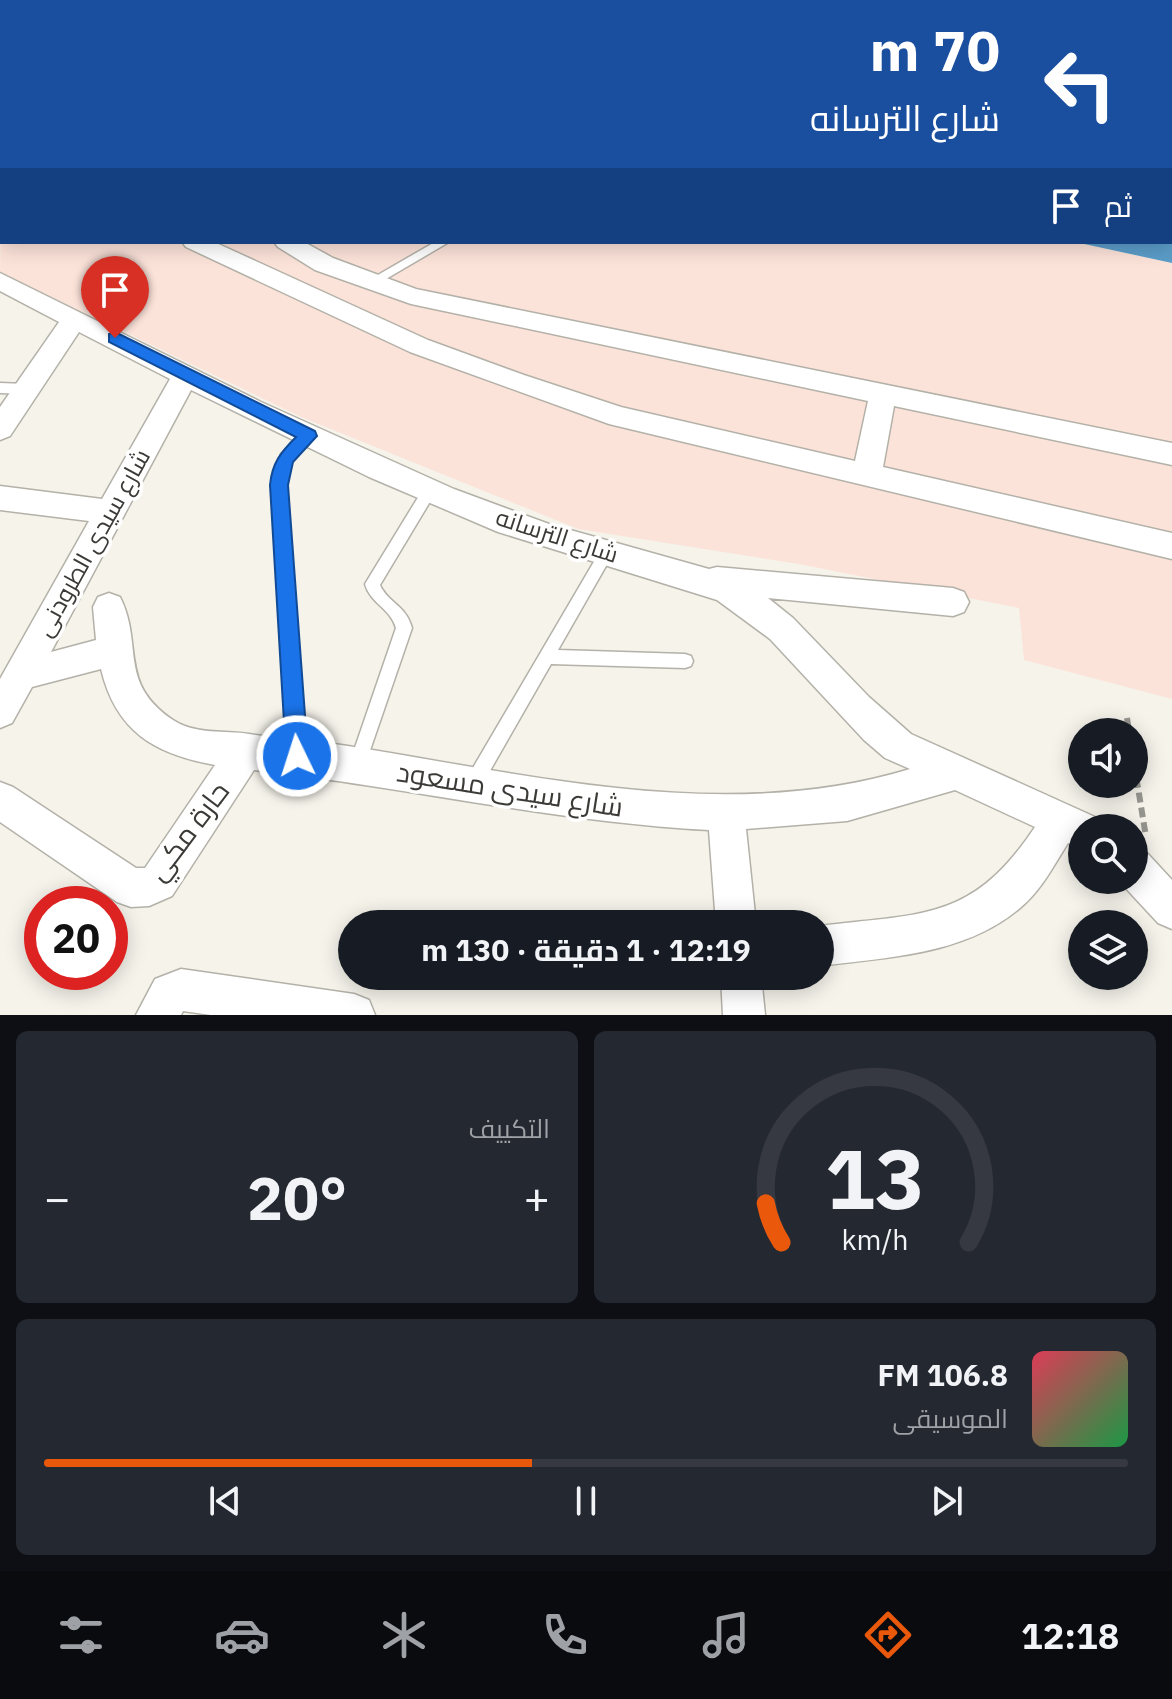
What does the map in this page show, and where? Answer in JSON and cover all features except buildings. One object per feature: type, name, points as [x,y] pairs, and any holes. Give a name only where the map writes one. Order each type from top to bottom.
[{"type":"street","points":[[198,244],[332,308],[514,382],[619,417],[1172,546]]},
{"type":"street","points":[[289,244],[324,264],[411,296],[1172,454]]},
{"type":"street","name":"شارع الترسانه","points":[[0,281],[309,436],[430,490],[512,524],[731,592],[772,617],[806,650],[872,727],[898,746],[1068,823]]},
{"type":"street","points":[[0,429],[13,389],[75,319]]},
{"type":"street","name":"شارع سيدى الطرودنى","points":[[0,712],[186,374]]},
{"type":"street","points":[[867,475],[883,392]]},
{"type":"street","points":[[0,498],[111,512]]},
{"type":"street","points":[[687,577],[953,602]]},
{"type":"street","name":"شارع سيدى مسعود","points":[[109,607],[121,687],[143,718],[166,735],[196,746],[297,756],[580,804],[677,811],[764,811],[849,803],[958,772]]},
{"type":"street","points":[[21,675],[115,650]]},
{"type":"street","name":"حارة مكي","points":[[0,800],[131,888],[149,887],[158,882],[247,750]]},
{"type":"street","points":[[726,811],[735,910]]},
{"type":"street","points":[[834,944],[946,928],[979,913],[1008,894],[1068,829]]},
{"type":"street","points":[[157,1015],[170,994],[181,990],[354,1015]]},
{"type":"street","points":[[742,990],[744,1015]]},
{"type":"lane","points":[[370,283],[439,244]]},
{"type":"lane","points":[[297,756],[279,485],[280,471],[286,458],[309,436]]},
{"type":"lane","points":[[356,765],[404,628],[399,612],[376,594],[372,584],[430,490]]},
{"type":"lane","points":[[473,784],[607,552]]},
{"type":"lane","points":[[546,657],[685,661]]},
{"type":"path","points":[[1139,798],[1153,889]]},
{"type":"shaded area","points":[[0,244],[1084,244],[1172,263],[1172,699],[1024,660],[1019,608],[799,564],[578,529],[301,417],[0,272]]},
{"type":"water","points":[[1084,244],[1172,244],[1172,263]]},
{"type":"route","points":[[115,338],[309,436],[295,446],[286,458],[280,471],[279,485],[297,756]]}]
